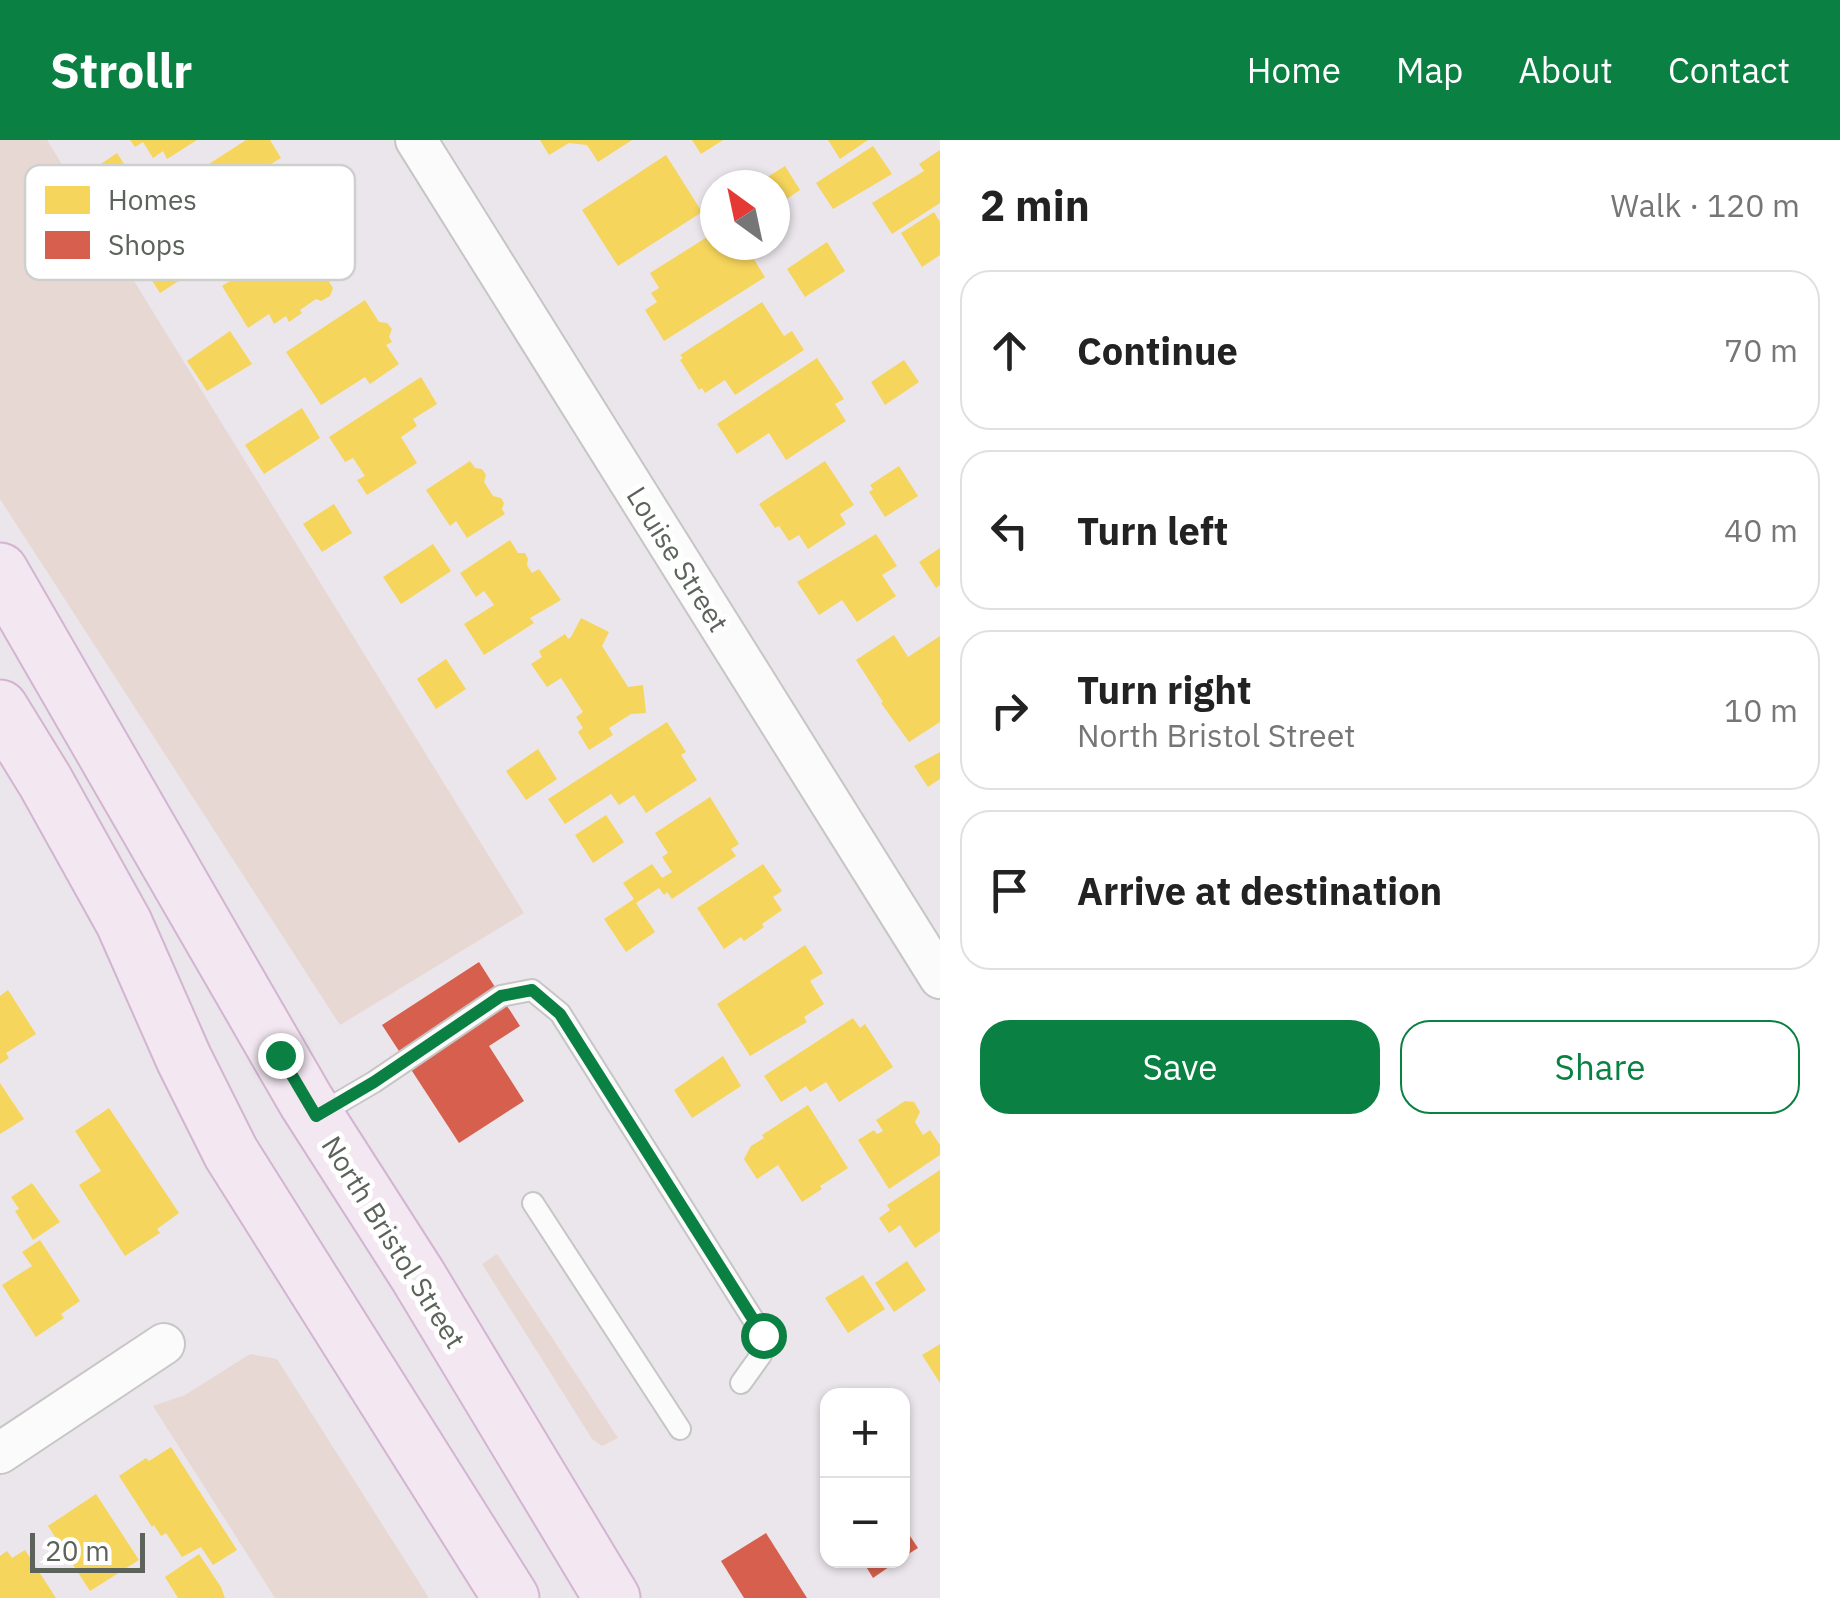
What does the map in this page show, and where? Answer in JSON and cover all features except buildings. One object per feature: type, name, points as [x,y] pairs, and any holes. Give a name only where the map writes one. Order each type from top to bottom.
[{"type":"main road","name":"North Bristol Street","points":[[0,571],[316,1116],[428,1292],[612,1598]]},
{"type":"main road","points":[[0,708],[46,781],[124,924],[230,1152],[511,1598]]},
{"type":"street","name":"Louise Street","points":[[416,140],[940,978]]},
{"type":"street","points":[[0,1453],[164,1344]]},
{"type":"lane","points":[[316,1116],[374,1082],[501,996],[532,990],[560,1014],[763,1335],[761,1355],[741,1383]]},
{"type":"lane","points":[[533,1203],[680,1429]]},
{"type":"shaded area","points":[[0,140],[47,140],[62,165],[25,165],[25,280],[133,280],[524,913],[340,1025],[0,499]]},
{"type":"shaded area","points":[[497,1254],[618,1438],[602,1446],[592,1439],[482,1264]]},
{"type":"shaded area","points":[[250,1354],[277,1359],[429,1598],[275,1598],[153,1406],[185,1395]]},
{"type":"route","points":[[280,1055],[316,1116],[374,1082],[501,996],[532,990],[560,1014],[763,1335]]}]
